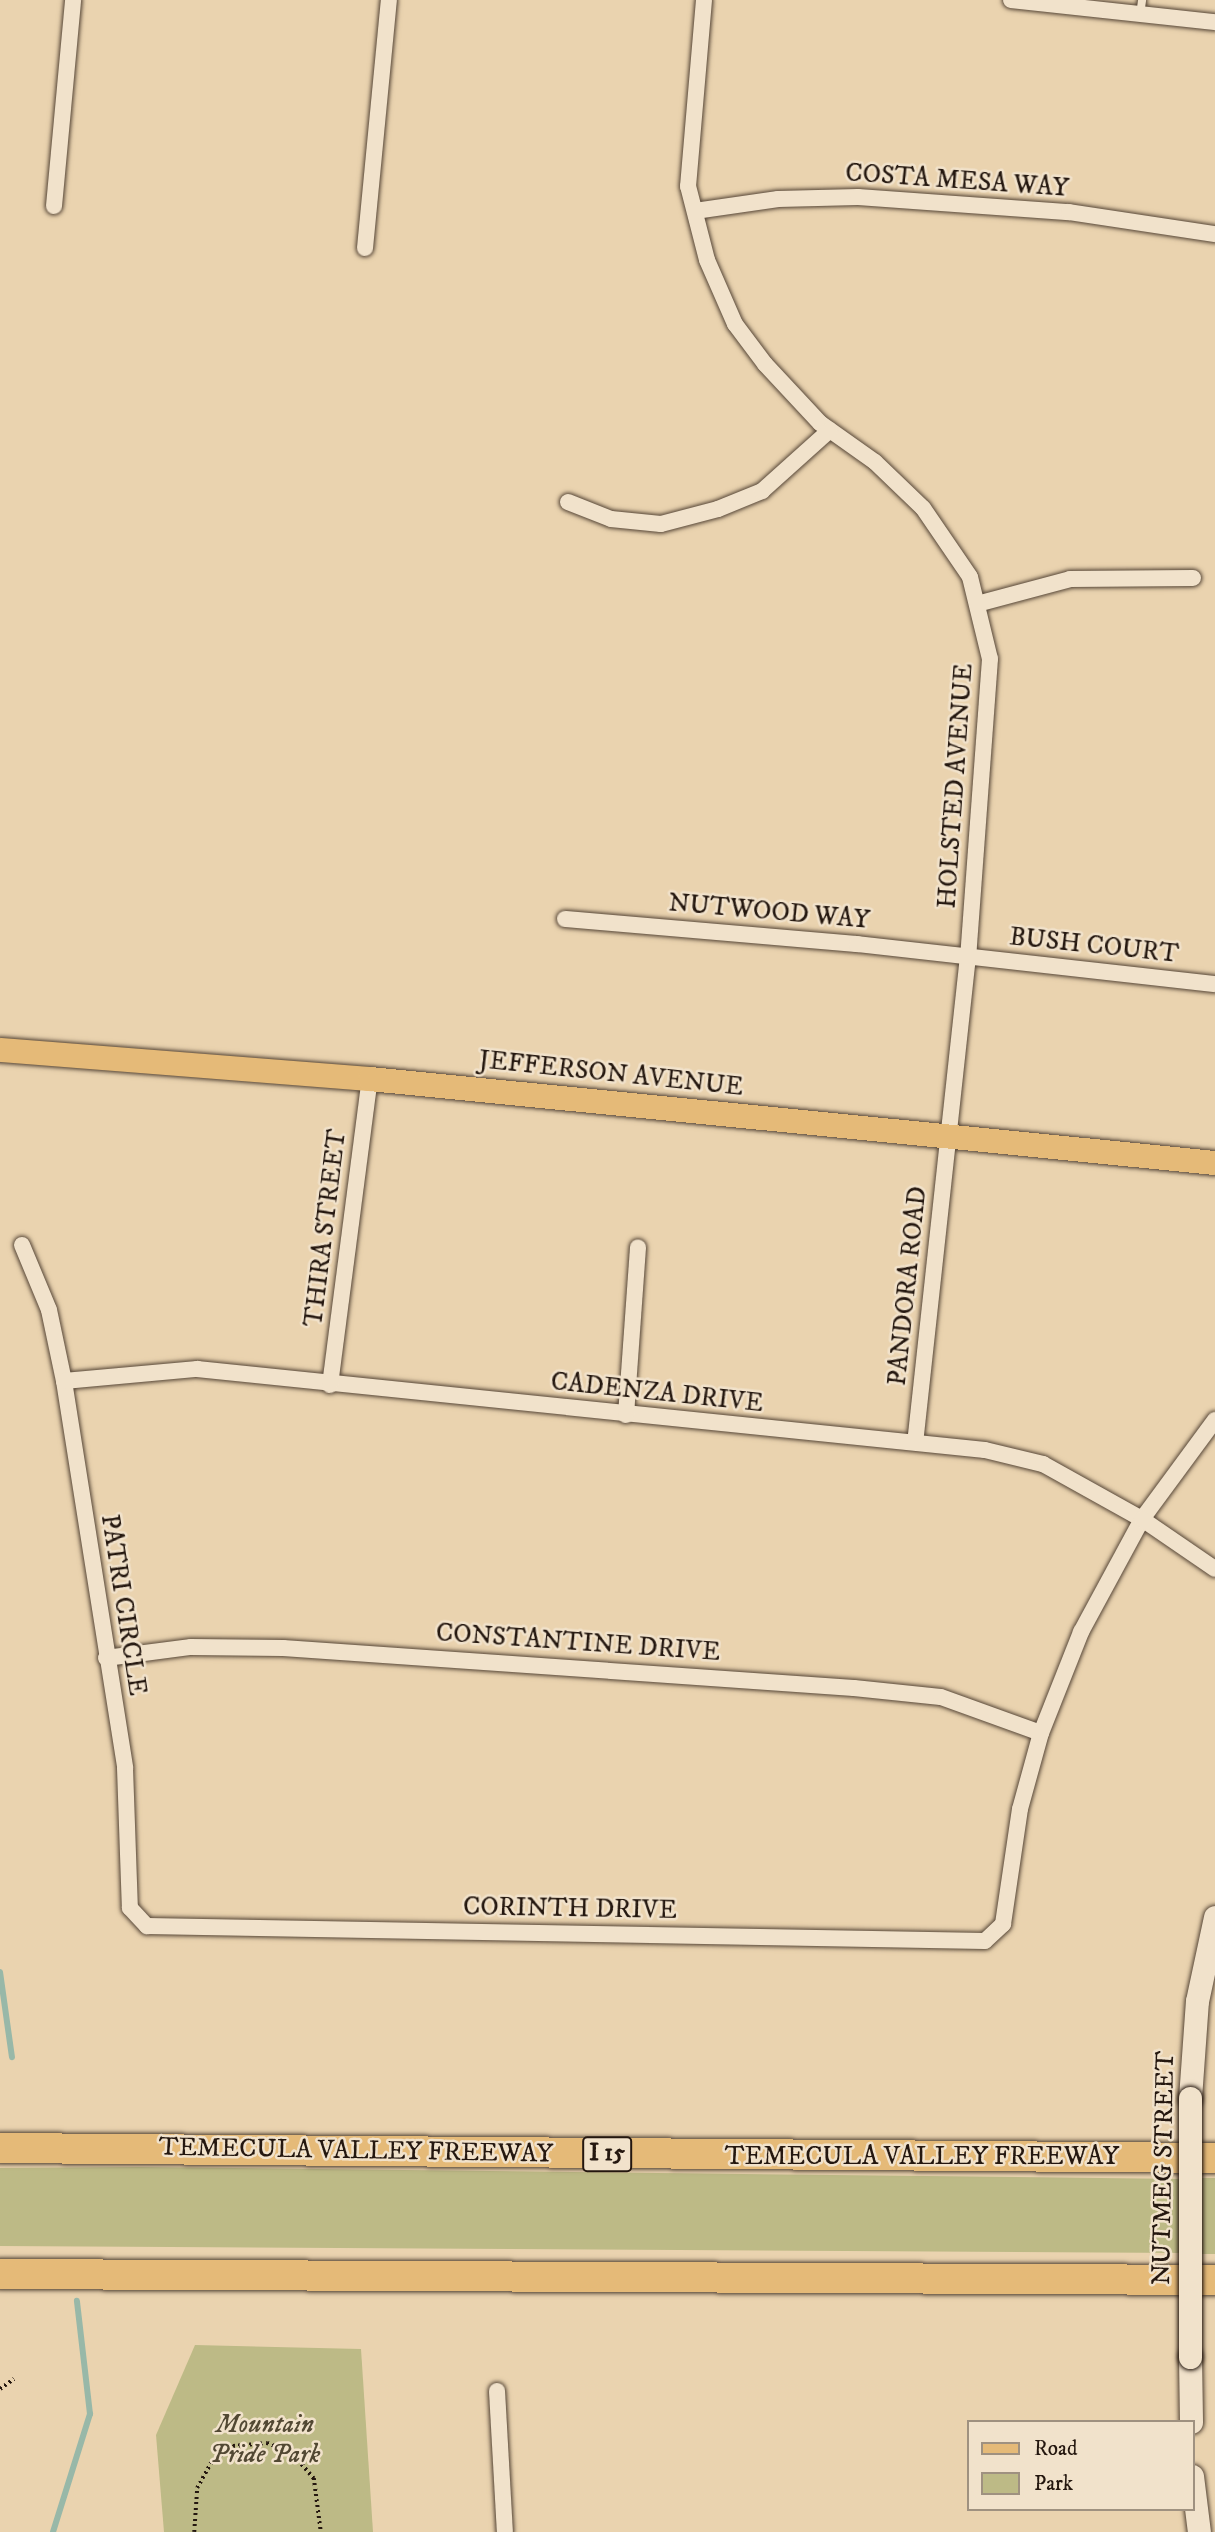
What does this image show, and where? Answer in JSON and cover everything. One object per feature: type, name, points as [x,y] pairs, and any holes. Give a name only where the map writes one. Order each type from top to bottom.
[{"type":"highway","name":"TEMECULA VALLEY FREEWAY","points":[[0,2148],[1215,2158]]},
{"type":"highway","points":[[0,2274],[1215,2280]]},
{"type":"main road","name":"JEFFERSON AVENUE","points":[[0,1050],[370,1079],[948,1134],[1215,1163]]},
{"type":"main road","name":"NUTMEG STREET","points":[[1191,2420],[1190,2098],[1197,2001],[1215,1917]]},
{"type":"main road","points":[[1194,2492],[1199,2532]]},
{"type":"street","points":[[54,206],[73,0]]},
{"type":"street","points":[[365,248],[388,0]]},
{"type":"street","name":"HOLSTED AVENUE","points":[[704,0],[690,128],[688,186],[707,260],[735,324],[765,364],[830,430],[875,462],[923,508],[970,577],[990,659],[968,956],[948,1134]]},
{"type":"street","points":[[1011,0],[1141,7],[1215,22]]},
{"type":"street","name":"COSTA MESA WAY","points":[[695,211],[778,199],[858,197],[1069,212],[1215,234]]},
{"type":"street","points":[[568,502],[611,519],[661,524],[718,509],[762,492],[830,430]]},
{"type":"street","points":[[977,604],[1070,579],[1193,578]]},
{"type":"street","name":"NUTWOOD WAY","points":[[565,919],[968,956]]},
{"type":"street","name":"BUSH COURT","points":[[968,956],[1215,984]]},
{"type":"street","name":"THIRA STREET","points":[[330,1385],[370,1079]]},
{"type":"street","name":"PANDORA ROAD","points":[[915,1442],[948,1134]]},
{"type":"street","name":"PATRI CIRCLE","points":[[22,1245],[49,1310],[64,1381],[125,1768],[130,1908],[147,1926],[195,1928]]},
{"type":"street","points":[[626,1415],[638,1247]]},
{"type":"street","name":"CADENZA DRIVE","points":[[64,1381],[197,1369],[330,1385],[915,1442],[1043,1464],[1142,1519],[1215,1569]]},
{"type":"street","name":"CORINTH DRIVE","points":[[195,1928],[985,1941],[1003,1924],[1020,1809],[1041,1734],[1081,1632],[1142,1519],[1215,1420]]},
{"type":"street","name":"CONSTANTINE DRIVE","points":[[106,1658],[191,1647],[283,1648],[854,1688],[941,1697],[1041,1734]]},
{"type":"street","points":[[496,2391],[505,2532]]},
{"type":"path","points":[[0,2389],[14,2379]]},
{"type":"path","points":[[194,2532],[197,2488],[211,2463],[233,2446],[267,2444],[291,2452],[314,2478],[321,2532]]},
{"type":"green space","points":[[139,2167],[1185,2179],[1185,2253],[0,2246],[0,2168]]},
{"type":"green space","points":[[1195,2178],[1215,2178],[1215,2254],[1195,2254]]},
{"type":"green space","name":"Mountain Pride Park","points":[[195,2345],[361,2349],[373,2532],[164,2532],[156,2435]]},
{"type":"waterway","points":[[0,1972],[12,2057]]},
{"type":"waterway","points":[[53,2532],[90,2414],[77,2301]]}]
